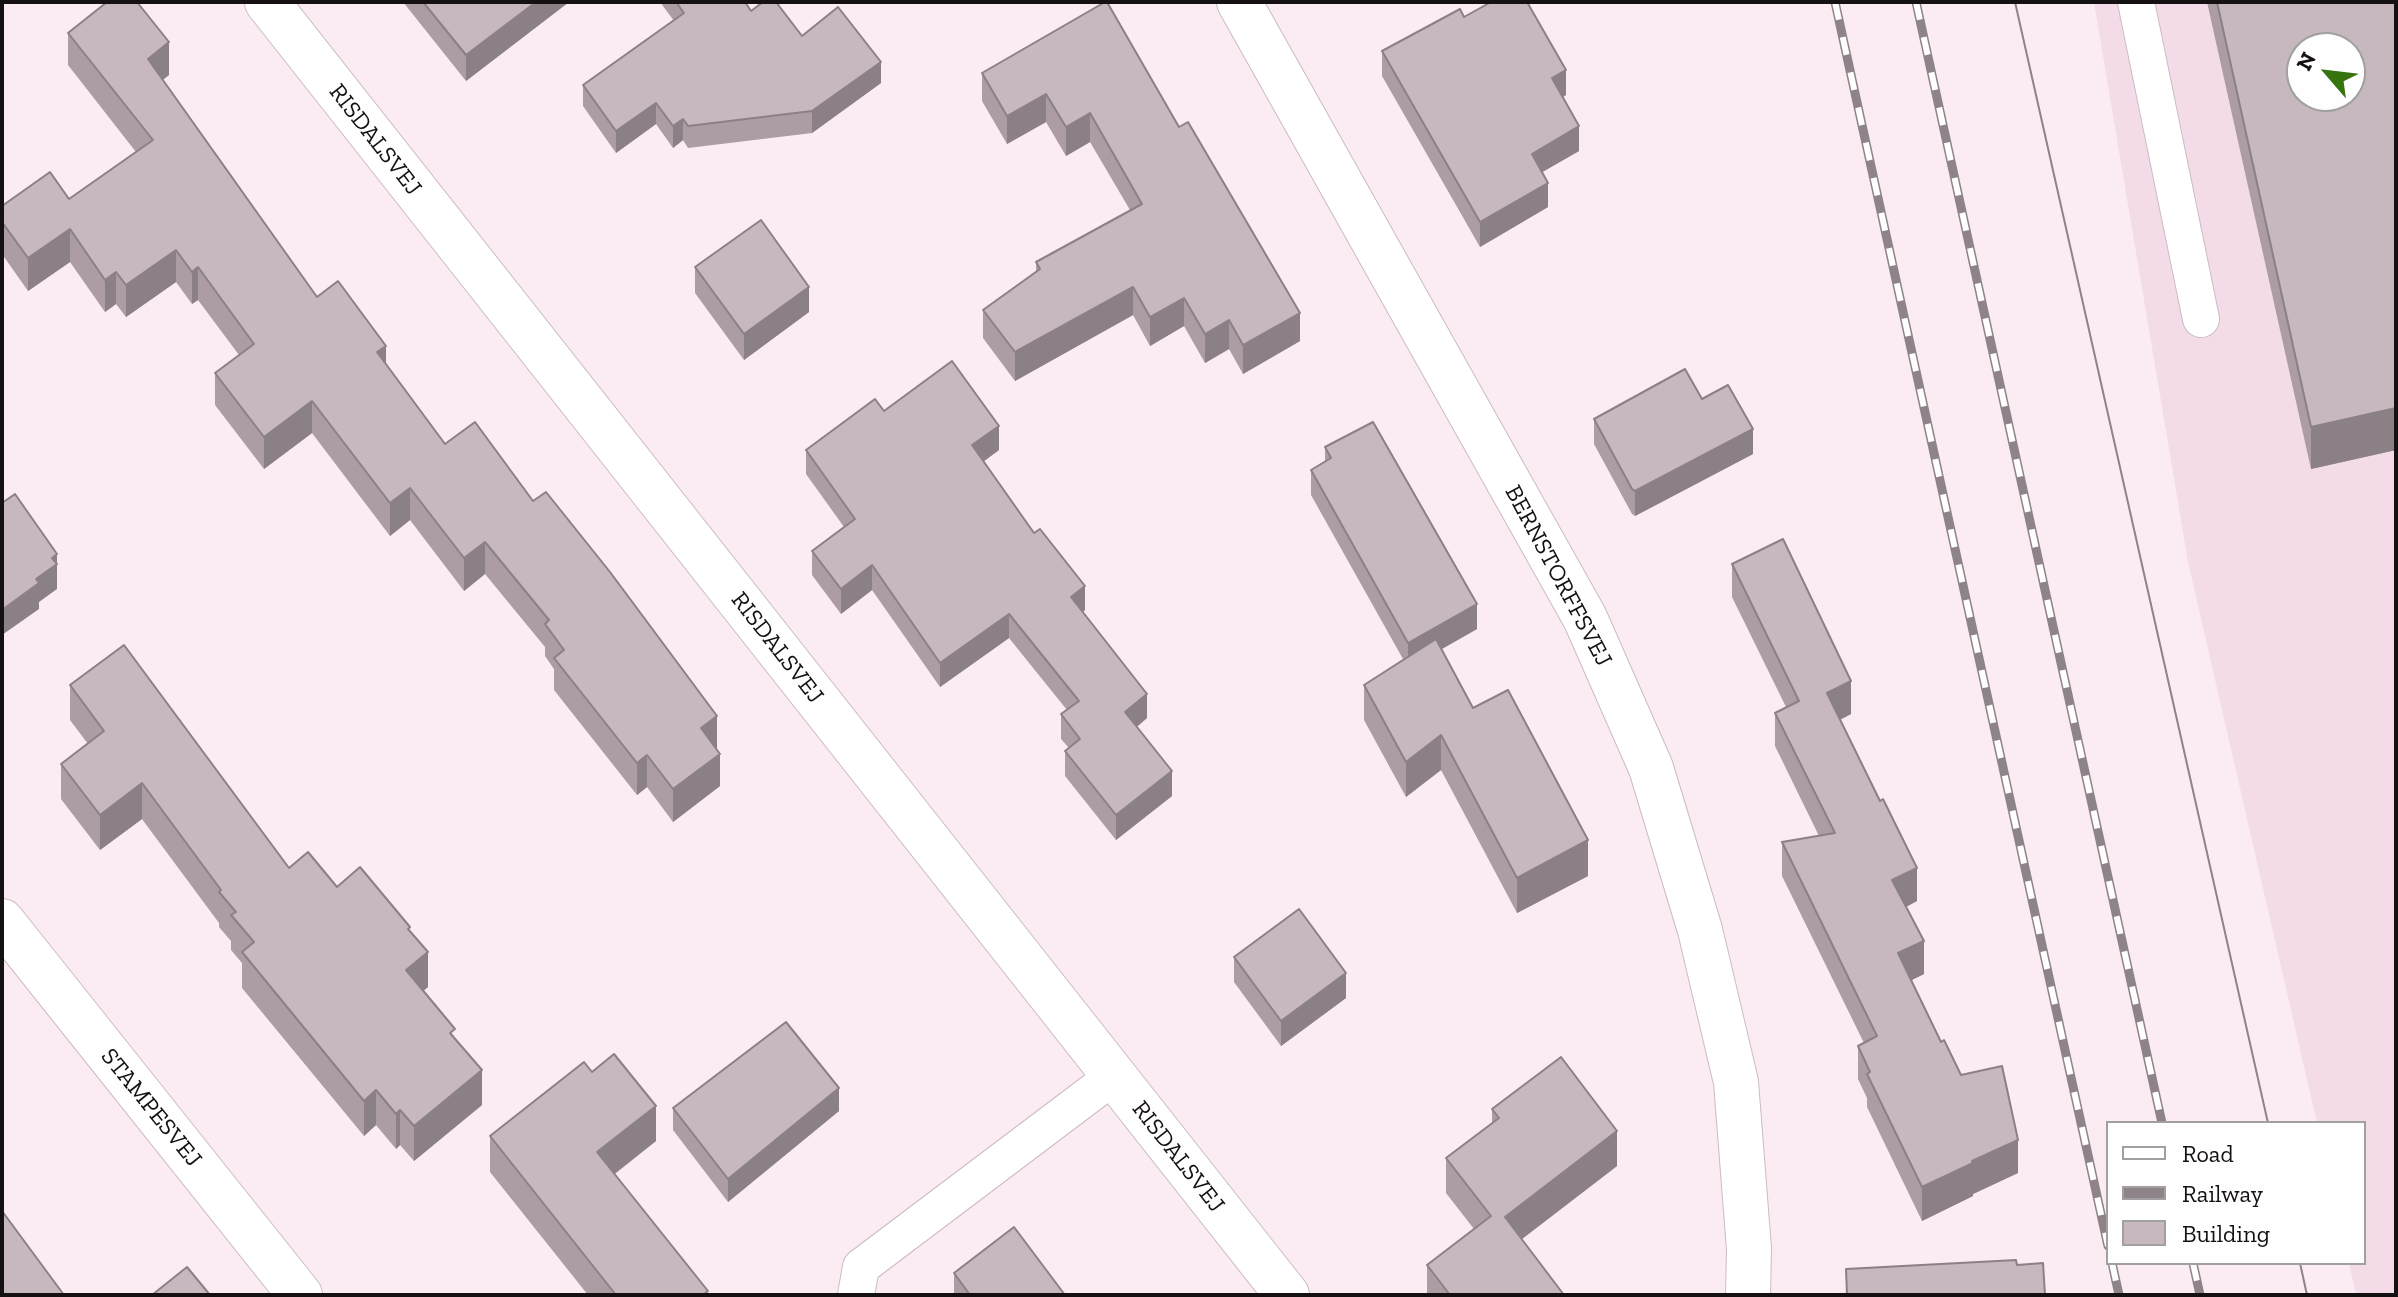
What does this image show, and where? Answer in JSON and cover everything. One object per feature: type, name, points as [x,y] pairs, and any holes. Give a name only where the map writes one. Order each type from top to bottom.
[{"type":"street","name":"RISDALSVEJ","points":[[267,2],[1287,1295]]},
{"type":"street","name":"BERNSTORFFSVEJ","points":[[1239,2],[1585,618],[1651,768],[1700,930],[1736,1082],[1749,1249],[1748,1295]]},
{"type":"street","name":"STAMPESVEJ","points":[[2,921],[300,1295]]},
{"type":"lane","points":[[2136,2],[2201,319]]},
{"type":"lane","points":[[856,1295],[861,1267],[1114,1076]]},
{"type":"shaded area","points":[[2094,2],[2396,2],[2396,1295],[2356,1295],[2349,1265],[2366,1265],[2366,1121],[2317,1121],[2188,562]]},
{"type":"building","points":[[107,2],[137,2],[169,42],[148,59],[317,297],[338,281],[386,346],[377,352],[445,444],[475,422],[533,501],[546,492],[717,716],[701,728],[720,754],[673,789],[647,755],[637,763],[554,658],[564,650],[545,624],[549,620],[485,542],[464,558],[410,488],[390,503],[312,401],[264,437],[215,373],[254,344],[198,267],[192,272],[176,250],[126,285],[116,272],[105,280],[70,229],[28,258],[2,222],[2,206],[50,172],[69,199],[153,140],[68,33]]},
{"type":"building","points":[[423,2],[536,2],[466,55]]},
{"type":"building","points":[[676,2],[745,2],[751,11],[763,2],[776,2],[802,36],[838,7],[881,62],[812,111],[688,126],[683,119],[673,126],[656,103],[616,131],[583,85],[684,13]]},
{"type":"building","points":[[1105,2],[1179,127],[1188,122],[1300,313],[1243,345],[1229,320],[1205,334],[1184,298],[1150,317],[1133,287],[1015,352],[983,310],[1040,269],[1036,262],[1142,204],[1090,113],[1066,127],[1046,94],[1007,116],[982,73]]},
{"type":"building","points":[[1491,2],[1527,2],[1566,70],[1552,78],[1579,126],[1532,154],[1548,183],[1480,222],[1382,51],[1460,9],[1464,17]]},
{"type":"building","points":[[2217,2],[2396,2],[2396,408],[2311,427]]},
{"type":"building","points":[[761,220],[809,287],[744,334],[695,267]]},
{"type":"building","points":[[952,361],[999,426],[972,445],[1034,533],[1040,529],[1085,586],[1071,597],[1147,694],[1125,712],[1172,771],[1116,815],[1065,751],[1080,739],[1061,714],[1079,701],[1009,614],[940,663],[872,565],[841,589],[812,551],[855,519],[806,450],[875,399],[884,411]]},
{"type":"building","points":[[1685,369],[1702,399],[1728,385],[1753,429],[1635,491],[1594,419]]},
{"type":"building","points":[[1373,422],[1477,604],[1408,643],[1311,470],[1331,458],[1325,447]]},
{"type":"building","points":[[15,494],[57,554],[52,558],[57,564],[36,579],[39,583],[2,610],[2,503]]},
{"type":"building","points":[[1783,539],[1851,681],[1827,693],[1917,868],[1892,880],[1924,941],[1898,953],[1941,1042],[1944,1040],[1961,1075],[2002,1066],[2018,1140],[1922,1187],[1867,1074],[1870,1072],[1858,1046],[1877,1036],[1782,842],[1835,833],[1775,713],[1799,701],[1732,564]]},
{"type":"building","points":[[1436,639],[1473,708],[1508,690],[1588,840],[1517,878],[1441,735],[1406,762],[1364,685]]},
{"type":"building","points":[[124,645],[289,868],[308,852],[337,887],[360,867],[428,952],[406,970],[455,1029],[450,1033],[482,1070],[414,1126],[400,1110],[396,1114],[376,1090],[364,1101],[242,952],[254,942],[231,915],[236,912],[142,783],[100,815],[61,764],[104,731],[70,685]]},
{"type":"building","points":[[1299,909],[1346,973],[1281,1021],[1234,957]]},
{"type":"building","points":[[786,1022],[839,1088],[728,1179],[673,1108]]},
{"type":"building","points":[[614,1054],[656,1106],[597,1152],[708,1291],[703,1295],[616,1295],[490,1136],[584,1062],[592,1072]]},
{"type":"building","points":[[1561,1057],[1617,1131],[1505,1217],[1564,1295],[1450,1295],[1427,1265],[1491,1216],[1446,1158],[1499,1118],[1492,1109]]},
{"type":"building","points":[[2,1211],[64,1295],[2,1295]]},
{"type":"building","points":[[1014,1227],[1065,1295],[970,1295],[954,1273]]},
{"type":"building","points":[[2016,1260],[2017,1265],[2043,1263],[2045,1295],[1847,1295],[1846,1269]]},
{"type":"building","points":[[187,1267],[210,1295],[152,1295]]},
{"type":"tram line","points":[[2015,2],[2268,1121]]},
{"type":"tram line","points":[[2300,1265],[2307,1295]]},
{"type":"railway","points":[[1835,2],[2106,1237]]},
{"type":"railway","points":[[1916,2],[2162,1121]]},
{"type":"railway","points":[[2112,1265],[2119,1295]]},
{"type":"railway","points":[[2193,1265],[2200,1295]]}]
